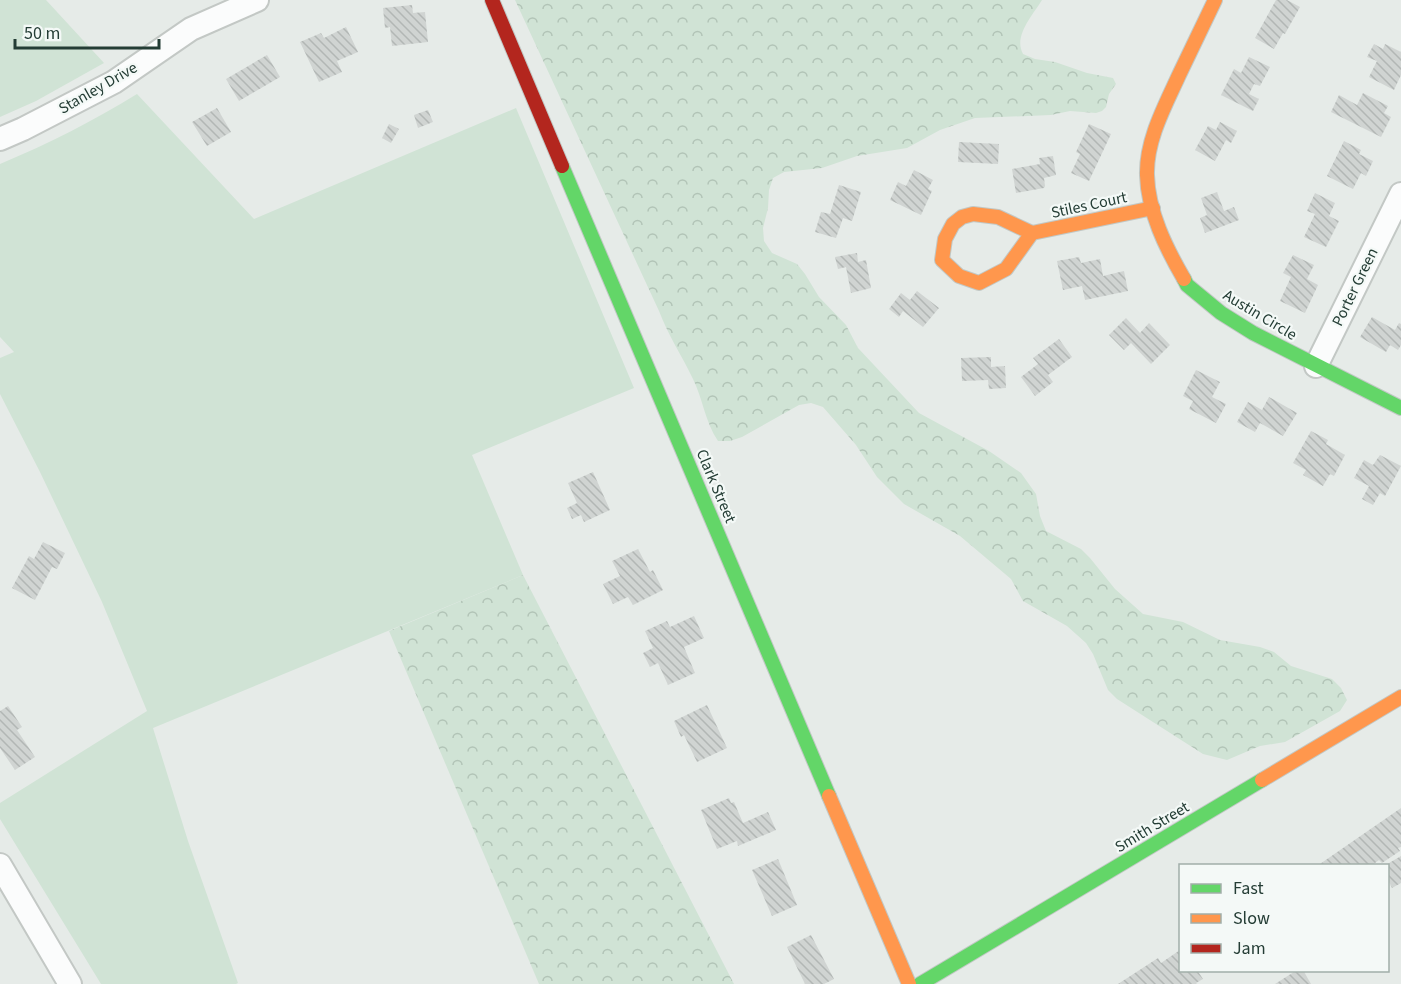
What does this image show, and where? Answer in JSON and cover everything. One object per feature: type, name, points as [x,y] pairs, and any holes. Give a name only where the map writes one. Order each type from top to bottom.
[{"type":"street","name":"Stanley Drive","points":[[0,139],[114,82],[190,29],[257,0]]},
{"type":"street","name":"Clark Street","points":[[492,0],[909,984]]},
{"type":"street","name":"Austin Circle","points":[[1215,0],[1161,114],[1151,145],[1147,175],[1153,208],[1166,247],[1187,285],[1221,313],[1316,366],[1401,408]]},
{"type":"street","name":"Porter Green","points":[[1316,366],[1399,203]]},
{"type":"street","name":"Stiles Court","points":[[1032,233],[1006,268],[979,283],[959,276],[942,260],[946,237],[955,221],[978,212],[1009,220],[1032,233],[1153,208]]},
{"type":"street","name":"Smith Street","points":[[920,984],[1401,697]]},
{"type":"street","points":[[0,865],[70,984]]},
{"type":"green space","points":[[0,0],[46,0],[104,63],[36,101],[0,117]]},
{"type":"green space","points":[[515,0],[1042,0],[1022,33],[1020,40],[1023,54],[1087,73],[1113,78],[1116,84],[1102,111],[975,118],[940,130],[907,148],[857,156],[822,168],[784,172],[773,178],[769,190],[768,208],[763,228],[764,241],[772,253],[797,264],[819,297],[846,325],[858,348],[919,413],[989,451],[1021,473],[1036,494],[1040,516],[1046,531],[1081,549],[1115,589],[1143,614],[1183,622],[1220,640],[1260,647],[1274,652],[1291,666],[1332,679],[1341,688],[1347,700],[1340,711],[1285,742],[1260,746],[1227,760],[1203,754],[1117,699],[1108,690],[1086,643],[1067,626],[1023,601],[1011,579],[960,536],[904,504],[877,477],[856,445],[823,407],[811,403],[799,405],[742,437],[730,441],[718,441],[710,426],[693,379],[667,329]]},
{"type":"green space","points":[[137,94],[254,219],[516,108],[634,388],[472,455],[523,575],[153,728],[188,841],[238,983],[236,984],[101,984],[0,819],[0,803],[147,711],[102,602],[0,394],[0,358],[14,352],[0,337],[0,164],[70,132]]},
{"type":"green space","points":[[523,575],[734,984],[539,984],[389,631]]},
{"type":"building","points":[[1276,0],[1287,0],[1300,7],[1274,49],[1255,38]]},
{"type":"building","points":[[412,5],[413,13],[425,12],[428,42],[392,46],[390,27],[385,28],[383,8]]},
{"type":"building","points":[[346,27],[358,52],[337,61],[342,72],[319,82],[300,42],[321,33],[324,38]]},
{"type":"building","points":[[1374,44],[1383,49],[1385,44],[1401,52],[1401,75],[1394,90],[1369,77],[1377,61],[1367,57]]},
{"type":"building","points":[[267,55],[280,77],[239,101],[226,79]]},
{"type":"building","points":[[1249,57],[1270,67],[1260,86],[1254,84],[1249,94],[1259,99],[1253,111],[1221,95],[1234,69],[1241,73]]},
{"type":"building","points":[[1363,93],[1388,106],[1384,113],[1391,117],[1381,137],[1331,112],[1339,95],[1357,105]]},
{"type":"building","points":[[217,108],[231,132],[207,146],[192,122]]},
{"type":"building","points":[[428,110],[433,122],[418,128],[414,115]]},
{"type":"building","points":[[1220,122],[1237,131],[1231,143],[1226,140],[1215,161],[1195,150],[1208,126],[1216,130]]},
{"type":"building","points":[[389,124],[399,129],[391,143],[382,138]]},
{"type":"building","points":[[1089,124],[1111,134],[1089,181],[1071,173],[1080,154],[1076,152]]},
{"type":"building","points":[[1344,141],[1361,150],[1359,154],[1373,161],[1366,176],[1361,173],[1353,189],[1327,176]]},
{"type":"building","points":[[959,142],[999,144],[998,164],[958,162]]},
{"type":"building","points":[[1053,156],[1056,175],[1044,178],[1044,188],[1016,193],[1012,169],[1040,164],[1039,158]]},
{"type":"building","points":[[914,170],[933,180],[928,189],[932,191],[921,215],[890,200],[898,182],[906,186]]},
{"type":"building","points":[[839,185],[861,192],[852,221],[843,218],[836,238],[815,232],[821,212],[830,214]]},
{"type":"building","points":[[1217,192],[1224,211],[1234,207],[1239,220],[1205,233],[1200,218],[1207,215],[1201,198]]},
{"type":"building","points":[[1315,193],[1335,203],[1329,216],[1339,221],[1326,247],[1304,237],[1315,214],[1307,211]]},
{"type":"building","points":[[857,253],[858,262],[866,260],[871,288],[851,293],[846,267],[838,269],[835,257]]},
{"type":"building","points":[[1293,255],[1314,265],[1307,279],[1318,285],[1305,313],[1280,301],[1291,277],[1283,273]]},
{"type":"building","points":[[1079,257],[1081,263],[1100,259],[1103,276],[1124,271],[1128,291],[1085,300],[1082,286],[1063,290],[1057,261]]},
{"type":"building","points":[[917,291],[939,308],[923,327],[903,311],[899,317],[889,309],[901,293],[910,300]]},
{"type":"building","points":[[1372,317],[1395,330],[1399,323],[1401,324],[1401,345],[1398,350],[1390,345],[1386,352],[1360,337]]},
{"type":"building","points":[[1126,318],[1140,333],[1149,323],[1170,345],[1151,364],[1131,343],[1124,350],[1109,335]]},
{"type":"building","points":[[1059,339],[1072,357],[1048,375],[1053,382],[1035,396],[1021,377],[1038,364],[1033,358]]},
{"type":"building","points":[[991,357],[991,367],[1005,366],[1006,388],[989,389],[988,380],[962,381],[961,358]]},
{"type":"building","points":[[1196,370],[1220,382],[1212,397],[1226,404],[1216,423],[1189,409],[1193,401],[1183,396]]},
{"type":"building","points":[[1269,397],[1297,413],[1283,436],[1260,423],[1255,432],[1237,422],[1248,402],[1262,410]]},
{"type":"building","points":[[1311,431],[1328,440],[1326,444],[1345,455],[1334,476],[1330,474],[1323,486],[1303,475],[1306,470],[1293,463]]},
{"type":"building","points":[[1380,455],[1401,466],[1385,496],[1380,493],[1373,505],[1362,499],[1369,486],[1354,478],[1364,460],[1373,465]]},
{"type":"building","points":[[593,472],[610,510],[584,522],[581,515],[572,519],[567,508],[577,503],[568,483]]},
{"type":"building","points":[[43,542],[65,553],[57,569],[52,567],[35,600],[12,588],[29,556],[34,559]]},
{"type":"building","points":[[638,549],[650,572],[653,570],[663,590],[633,605],[628,597],[613,604],[603,584],[620,576],[612,561]]},
{"type":"building","points":[[694,616],[704,638],[684,647],[695,673],[668,685],[658,663],[650,667],[643,653],[653,648],[645,631],[667,621],[670,627]]},
{"type":"building","points":[[707,705],[727,748],[697,762],[684,735],[681,737],[674,721]]},
{"type":"building","points":[[8,706],[22,727],[17,730],[35,757],[15,770],[0,748],[0,711]]},
{"type":"building","points":[[729,798],[731,803],[734,802],[743,823],[768,812],[776,830],[738,846],[737,841],[717,849],[701,810]]},
{"type":"building","points":[[1401,808],[1401,847],[1398,848],[1400,851],[1382,863],[1379,860],[1374,864],[1320,864]]},
{"type":"building","points":[[1401,856],[1401,883],[1392,888],[1389,882],[1387,864]]},
{"type":"building","points":[[778,859],[797,905],[772,916],[752,870]]},
{"type":"building","points":[[811,935],[834,979],[824,984],[805,984],[787,947]]},
{"type":"building","points":[[1179,951],[1179,972],[1198,972],[1203,979],[1197,984],[1118,984],[1158,958],[1161,963]]},
{"type":"building","points":[[1294,972],[1304,972],[1311,984],[1275,984]]},
{"type":"traffic: fast","points":[[562,166],[829,796]]},
{"type":"traffic: fast","points":[[1184,279],[1187,285],[1221,313],[1253,333],[1401,408]]},
{"type":"traffic: fast","points":[[920,984],[1262,780]]},
{"type":"traffic: slow","points":[[1184,279],[1154,216],[1148,189],[1148,162],[1153,136],[1162,111],[1215,0]]},
{"type":"traffic: slow","points":[[1032,233],[1006,269],[979,283],[959,276],[942,260],[945,239],[953,224],[962,217],[973,214],[998,217],[1032,233],[1153,208]]},
{"type":"traffic: slow","points":[[1262,780],[1401,697]]},
{"type":"traffic: slow","points":[[829,796],[909,984]]},
{"type":"traffic: jam","points":[[492,0],[562,166]]}]
